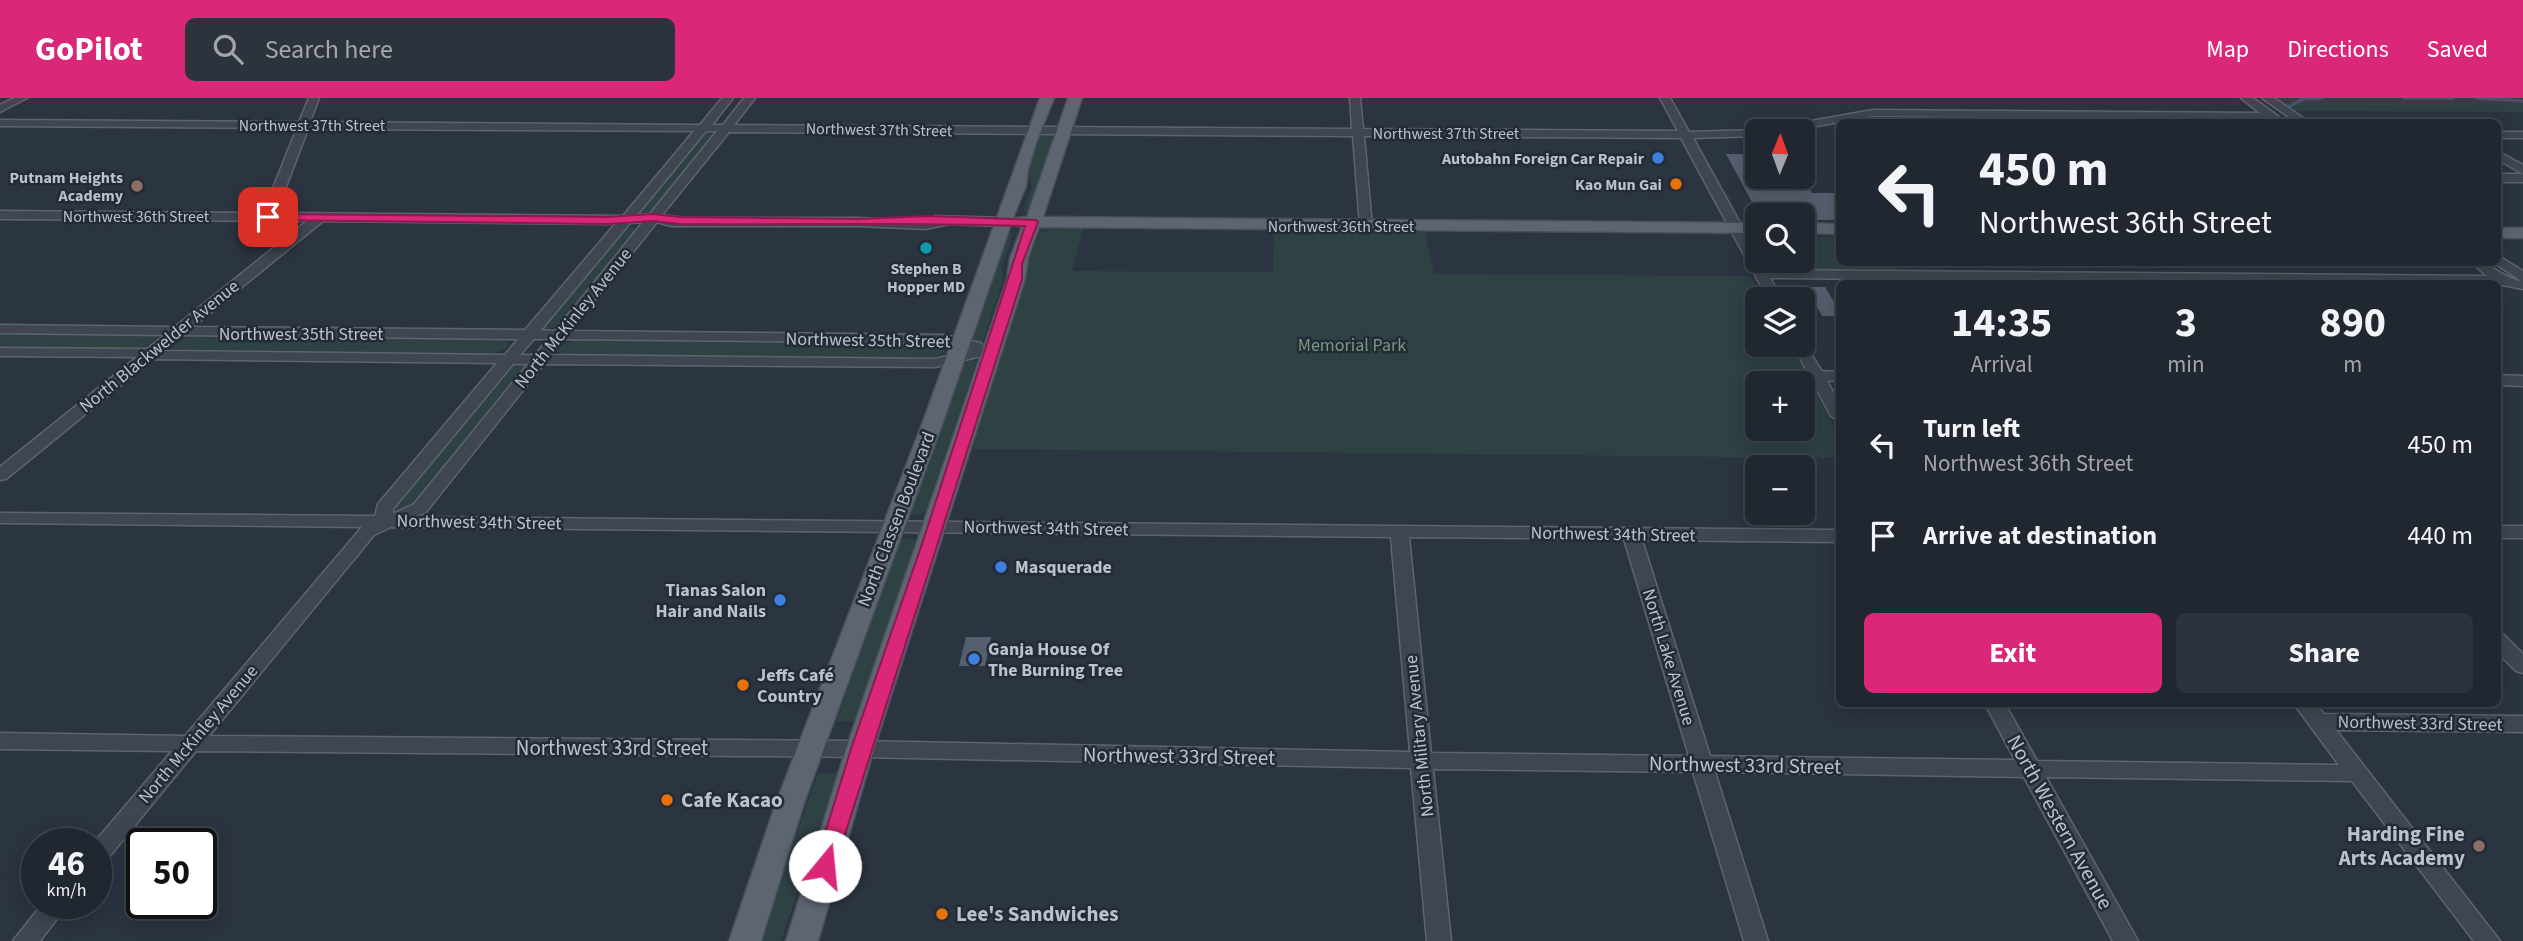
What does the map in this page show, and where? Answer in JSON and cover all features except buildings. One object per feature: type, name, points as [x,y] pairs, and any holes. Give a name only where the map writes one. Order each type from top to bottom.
[{"type":"main road","name":"North Classen Boulevard","points":[[745,941],[811,748],[1018,186],[1020,169],[1047,98]]},
{"type":"main road","name":"North Classen Boulevard","points":[[802,941],[860,749],[936,527],[1016,279],[1016,264],[1076,98]]},
{"type":"main road","name":"Northwest 36th Street","points":[[1004,222],[1745,228]]},
{"type":"main road","points":[[2501,233],[2523,233]]},
{"type":"street","points":[[0,109],[22,98]]},
{"type":"street","points":[[268,217],[314,98]]},
{"type":"street","name":"North McKinley Avenue","points":[[384,522],[384,508],[728,98]]},
{"type":"street","name":"North McKinley Avenue","points":[[112,837],[368,531],[420,508],[750,98]]},
{"type":"street","points":[[1355,98],[1366,226]]},
{"type":"street","points":[[1665,98],[1769,287]]},
{"type":"street","points":[[2246,98],[2271,111]]},
{"type":"street","points":[[1856,119],[1886,113],[2271,111],[2298,119]]},
{"type":"street","points":[[1815,125],[1836,122]]},
{"type":"street","name":"Northwest 37th Street","points":[[0,123],[1745,133]]},
{"type":"street","points":[[2501,135],[2523,135]]},
{"type":"street","points":[[2501,156],[2523,170]]},
{"type":"street","points":[[2501,178],[2523,178]]},
{"type":"street","name":"Northwest 36th Street","points":[[0,215],[859,222],[926,225],[944,222],[1004,222]]},
{"type":"street","name":"North Blackwelder Avenue","points":[[0,475],[319,218]]},
{"type":"street","points":[[2501,263],[2523,277]]},
{"type":"street","points":[[2136,266],[2149,280]]},
{"type":"street","points":[[2482,266],[2523,295]]},
{"type":"street","points":[[1763,274],[2149,280]]},
{"type":"street","points":[[2501,282],[2523,285]]},
{"type":"street","name":"Northwest 35th Street","points":[[0,329],[945,339],[958,351]]},
{"type":"street","name":"Northwest 35th Street","points":[[0,352],[929,363],[958,351],[993,349]]},
{"type":"street","points":[[1807,357],[1836,410]]},
{"type":"street","points":[[1818,376],[1836,376]]},
{"type":"street","points":[[2501,380],[2523,381]]},
{"type":"street","name":"Northwest 34th Street","points":[[0,518],[1836,536]]},
{"type":"street","name":"North Military Avenue","points":[[1399,531],[1438,941]]},
{"type":"street","points":[[2501,532],[2523,532]]},
{"type":"street","name":"North Lake Avenue","points":[[1631,534],[1756,941]]},
{"type":"street","points":[[2501,644],[2523,666]]},
{"type":"street","name":"North Western Avenue","points":[[1997,707],[2126,941]]},
{"type":"street","points":[[2306,707],[2488,941]]},
{"type":"street","name":"Northwest 33rd Street","points":[[2318,722],[2523,724]]},
{"type":"street","name":"Northwest 33rd Street","points":[[0,741],[620,749],[811,748],[1421,760],[2357,773]]},
{"type":"street","points":[[25,941],[44,919]]},
{"type":"green space","points":[[2273,98],[2523,98],[2523,112],[2292,111]]},
{"type":"green space","points":[[2042,118],[2152,119],[2043,119]]},
{"type":"green space","points":[[716,133],[652,212],[637,213],[702,134]]},
{"type":"green space","points":[[1049,134],[1053,139],[1031,203],[1026,212],[1023,212],[1032,186],[1028,169],[1038,138]]},
{"type":"green space","points":[[631,227],[638,229],[559,327],[542,329],[541,326],[623,230]]},
{"type":"green space","name":"Memorial Park","points":[[1052,229],[1083,229],[1072,271],[1273,272],[1274,231],[1425,232],[1434,274],[1750,276],[1757,287],[1745,287],[1745,357],[1797,357],[1805,371],[1745,371],[1745,441],[1815,441],[1815,390],[1836,430],[1836,458],[1815,458],[1815,455],[1745,457],[970,447],[1033,248],[1040,233]]},
{"type":"green space","points":[[1013,233],[1002,268],[1004,278],[983,341],[971,343],[1006,235]]},
{"type":"green space","points":[[1815,237],[1836,237],[1836,266],[1894,266],[1897,270],[1815,269]]},
{"type":"green space","points":[[0,332],[158,336],[150,344],[133,349],[0,348]]},
{"type":"green space","points":[[183,339],[502,339],[509,345],[504,350],[487,355],[171,350],[172,346]]},
{"type":"green space","points":[[577,340],[937,343],[945,349],[943,354],[931,358],[564,355],[557,351],[564,343]]},
{"type":"green space","points":[[965,358],[974,358],[976,363],[926,511],[921,515],[911,515],[911,509]]},
{"type":"green space","points":[[523,365],[525,368],[413,507],[404,511],[393,511],[509,367]]},
{"type":"green space","points":[[901,539],[915,539],[915,545],[855,721],[836,722]]},
{"type":"green space","points":[[818,773],[838,773],[781,941],[758,941]]},
{"type":"waterway","points":[[2288,107],[2303,99],[2322,98]]},
{"type":"waterway","points":[[2404,98],[2453,98]]},
{"type":"waterway","points":[[2477,98],[2523,101]]},
{"type":"place","name":"Autobahn Foreign Car Repair","points":[[1658,158]]},
{"type":"place","name":"Kao Mun Gai","points":[[1676,184]]},
{"type":"place","name":"Putnam Heights Academy","points":[[137,186]]},
{"type":"place","name":"Stephen B Hopper MD","points":[[926,248]]},
{"type":"place","name":"Masquerade","points":[[1001,567]]},
{"type":"place","name":"Tianas Salon Hair and Nails","points":[[780,600]]},
{"type":"place","name":"Ganja House Of The Burning Tree","points":[[974,659]]},
{"type":"place","name":"Jeffs Café Country","points":[[743,685]]},
{"type":"place","name":"Cafe Kacao","points":[[667,800]]},
{"type":"place","name":"Harding Fine Arts Academy","points":[[2479,846]]},
{"type":"place","name":"Lee's Sandwiches","points":[[942,914]]},
{"type":"route","points":[[268,217],[608,220],[653,218],[680,221],[859,222],[928,219],[944,222],[1032,222],[1016,264],[1016,279],[931,541],[860,749],[825,866]]}]
